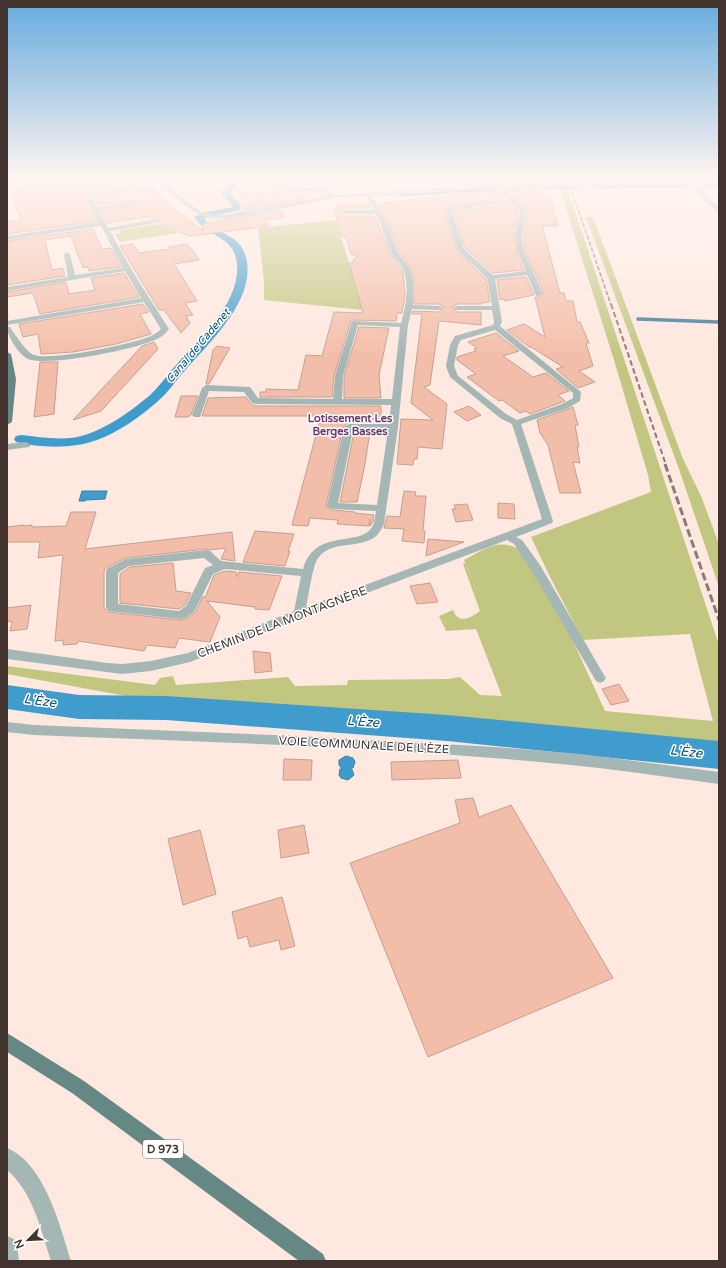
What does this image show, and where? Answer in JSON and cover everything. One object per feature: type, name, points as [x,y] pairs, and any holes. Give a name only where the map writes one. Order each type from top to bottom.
[{"type":"main road","points":[[7,354],[11,368],[12,381],[7,422]]},
{"type":"main road","name":"D 973","points":[[7,1042],[78,1087],[316,1261]]},
{"type":"street","points":[[7,329],[29,356],[36,358],[72,355],[128,345],[160,335],[165,329],[127,269],[111,239]]},
{"type":"street","points":[[299,614],[312,557],[321,550],[332,545],[362,539],[373,533],[379,524],[404,325],[409,307],[409,280],[406,267],[394,252],[390,239]]},
{"type":"street","points":[[458,239],[461,250],[490,277],[494,308],[498,322],[496,328]]},
{"type":"street","points":[[519,239],[520,250],[539,294]]},
{"type":"street","points":[[67,254],[72,278]]},
{"type":"street","points":[[7,288],[127,269]]},
{"type":"street","points":[[490,277],[530,273]]},
{"type":"street","points":[[7,323],[146,299]]},
{"type":"street","points":[[409,307],[439,308]]},
{"type":"street","points":[[457,308],[494,308]]},
{"type":"street","points":[[337,400],[339,376],[355,323],[404,325]]},
{"type":"street","points":[[496,328],[577,392],[577,399],[565,406],[516,423],[503,416],[454,377],[450,366],[454,345],[458,338],[496,328]]},
{"type":"street","points":[[196,415],[206,388],[247,390],[255,401],[337,400],[395,402]]},
{"type":"street","name":"CHEMIN DE LA MONTAGNÈRE","points":[[7,654],[107,668],[151,666],[190,657],[299,614],[548,522],[516,423]]},
{"type":"street","points":[[381,508],[332,506],[349,427],[392,428]]},
{"type":"street","points":[[7,447],[26,445]]},
{"type":"street","points":[[507,536],[518,542],[536,568],[600,678]]},
{"type":"street","points":[[221,564],[209,571],[190,609],[180,615],[112,608],[112,571],[126,563],[206,554],[221,564],[308,573]]},
{"type":"street","name":"VOIE COMMUNALE DE L'ÈZE","points":[[7,727],[34,730],[265,739],[463,750],[564,758],[719,778]]},
{"type":"street","points":[[7,1158],[28,1180],[47,1218],[61,1261]]},
{"type":"street","points":[[7,1246],[9,1261]]},
{"type":"green space","points":[[118,239],[138,239],[120,242]]},
{"type":"green space","points":[[259,239],[342,239],[363,310],[264,300],[264,281]]},
{"type":"green space","points":[[576,239],[584,239],[719,645],[719,744],[164,703],[7,674],[7,666],[155,685],[160,678],[173,676],[176,685],[288,677],[295,686],[347,685],[348,680],[448,679],[460,677],[480,695],[502,696],[476,629],[446,631],[439,616],[453,610],[455,615],[465,619],[480,611],[463,564],[465,563],[482,604],[464,560],[484,549],[497,545],[504,545],[519,549],[573,641],[605,711],[713,721],[690,634],[583,640],[531,537],[651,492],[648,475]]},
{"type":"green space","points":[[594,239],[601,239],[683,459],[701,496],[719,544],[719,587],[679,469]]},
{"type":"water","points":[[82,491],[107,491],[105,499],[79,501]]},
{"type":"water","points":[[346,756],[353,758],[355,762],[353,768],[351,767],[354,775],[348,780],[341,778],[339,775],[340,769],[342,769],[339,765],[339,760]]},
{"type":"building","points":[[20,239],[50,239],[45,240],[52,270],[63,268],[65,276],[7,285],[7,241]]},
{"type":"building","points":[[72,239],[98,239],[102,249],[111,248],[121,267],[89,271],[88,267],[83,268]]},
{"type":"building","points":[[347,239],[384,239],[390,253],[401,268],[403,274],[405,295],[402,313],[397,313],[396,321],[351,320],[334,376],[332,397],[260,397],[260,392],[266,392],[266,389],[298,390],[306,355],[322,356],[334,312],[363,313],[349,263],[354,263],[353,260],[358,256],[351,254]]},
{"type":"building","points":[[394,239],[454,239],[457,250],[486,279],[490,302],[482,304],[457,304],[452,307],[457,312],[481,312],[481,325],[439,321],[430,385],[424,387],[447,404],[442,449],[418,447],[417,459],[414,459],[413,465],[397,464],[401,419],[433,420],[411,403],[422,314],[412,314],[413,311],[439,312],[444,307],[439,304],[414,304],[414,280],[410,267],[398,251]]},
{"type":"building","points":[[462,239],[515,239],[516,250],[524,270],[493,273],[465,248]]},
{"type":"building","points":[[524,239],[546,239],[560,293],[564,293],[566,301],[573,301],[577,322],[580,322],[589,343],[586,343],[593,366],[579,371],[595,382],[578,388],[556,369],[563,367],[529,347],[507,330],[524,324],[545,337],[535,297],[540,297],[544,293],[524,250]]},
{"type":"building","points":[[133,244],[139,253],[170,249],[169,247],[187,244],[199,260],[174,264],[197,301],[185,303],[193,315],[186,316],[190,323],[181,333],[164,310],[159,310],[120,246]]},
{"type":"building","points":[[124,273],[139,297],[40,314],[33,293],[7,297],[7,292],[66,282],[69,294],[95,290],[91,278]]},
{"type":"building","points":[[526,277],[534,295],[505,301],[504,299],[500,300],[497,280]]},
{"type":"building","points":[[143,304],[149,312],[140,314],[151,334],[116,344],[73,352],[41,354],[38,334],[23,337],[19,324]]},
{"type":"building","points":[[359,327],[389,328],[379,375],[381,398],[344,398],[344,376]]},
{"type":"building","points":[[496,333],[519,351],[503,356],[533,377],[546,373],[569,391],[558,395],[565,401],[530,414],[526,411],[520,413],[502,400],[499,401],[467,377],[476,374],[457,360],[457,357],[476,351],[474,349],[477,348],[468,342]]},
{"type":"building","points":[[154,342],[158,349],[101,411],[73,420],[142,346]]},
{"type":"building","points":[[217,346],[230,348],[209,384],[206,384],[213,350]]},
{"type":"building","points":[[40,362],[58,362],[54,414],[34,417]]},
{"type":"building","points":[[181,396],[198,396],[191,415],[188,417],[175,417]]},
{"type":"building","points":[[246,397],[251,404],[255,406],[381,406],[381,419],[373,419],[372,422],[349,422],[343,427],[326,506],[332,510],[374,515],[373,522],[370,526],[370,519],[369,526],[337,524],[338,520],[310,518],[308,526],[292,525],[321,416],[202,416],[208,398]]},
{"type":"building","points":[[469,406],[481,415],[467,421],[454,412]]},
{"type":"building","points":[[573,407],[578,425],[575,425],[580,463],[573,462],[581,493],[560,493],[548,445],[540,433],[537,420]]},
{"type":"building","points":[[354,432],[370,432],[364,469],[357,502],[340,502]]},
{"type":"building","points":[[404,491],[416,492],[415,496],[426,496],[423,531],[425,531],[424,543],[402,541],[404,529],[384,528],[387,516],[400,517]]},
{"type":"building","points":[[498,503],[514,504],[515,519],[498,518]]},
{"type":"building","points":[[467,504],[473,520],[456,522],[452,509],[456,509],[454,505]]},
{"type":"building","points":[[71,512],[96,512],[85,549],[232,532],[235,561],[221,559],[226,548],[126,558],[107,567],[104,571],[104,608],[108,612],[181,620],[185,619],[195,613],[203,596],[205,598],[214,575],[225,571],[236,572],[237,577],[239,572],[282,576],[269,610],[207,601],[220,617],[210,642],[179,638],[175,648],[147,645],[144,651],[78,641],[77,644],[63,645],[63,640],[55,641],[63,555],[38,558],[40,542],[7,542],[7,527],[24,525],[32,525],[32,527],[66,526]]},
{"type":"building","points":[[255,531],[294,534],[285,566],[243,562]]},
{"type":"building","points":[[428,539],[464,542],[426,556]]},
{"type":"building","points":[[173,563],[176,591],[191,593],[185,605],[179,609],[120,603],[120,574],[130,567]]},
{"type":"building","points":[[430,583],[438,602],[417,604],[410,586]]},
{"type":"building","points":[[31,605],[27,629],[10,631],[12,622],[7,621],[7,608]]},
{"type":"building","points":[[253,651],[270,653],[272,671],[255,673]]},
{"type":"building","points":[[619,684],[629,701],[611,705],[602,689]]},
{"type":"building","points":[[284,759],[312,760],[311,780],[283,780]]},
{"type":"building","points":[[458,760],[461,778],[392,780],[391,762]]},
{"type":"building","points":[[473,798],[479,817],[511,805],[613,978],[428,1057],[350,863],[460,823],[455,800]]},
{"type":"building","points":[[304,825],[309,853],[281,858],[278,830]]},
{"type":"building","points":[[200,830],[216,894],[183,905],[168,839]]},
{"type":"building","points":[[282,897],[295,946],[281,950],[279,940],[250,947],[247,936],[238,939],[232,912]]},
{"type":"waterway","name":"Canal de Cadenet","points":[[21,439],[48,442],[85,440],[118,425],[154,398],[214,330],[236,296],[240,283],[242,264],[238,250],[228,239]]},
{"type":"waterway","points":[[638,319],[719,322]]},
{"type":"waterway","name":"L'Èze","points":[[7,697],[79,707],[166,708],[447,728],[719,755]]},
{"type":"railway","points":[[588,239],[611,305]]},
{"type":"railway","points":[[611,304],[666,465]]},
{"type":"railway","points":[[665,464],[719,620]]},
{"type":"district","name":"Lotissement Les Berges Basses","points":[[350,424]]}]
